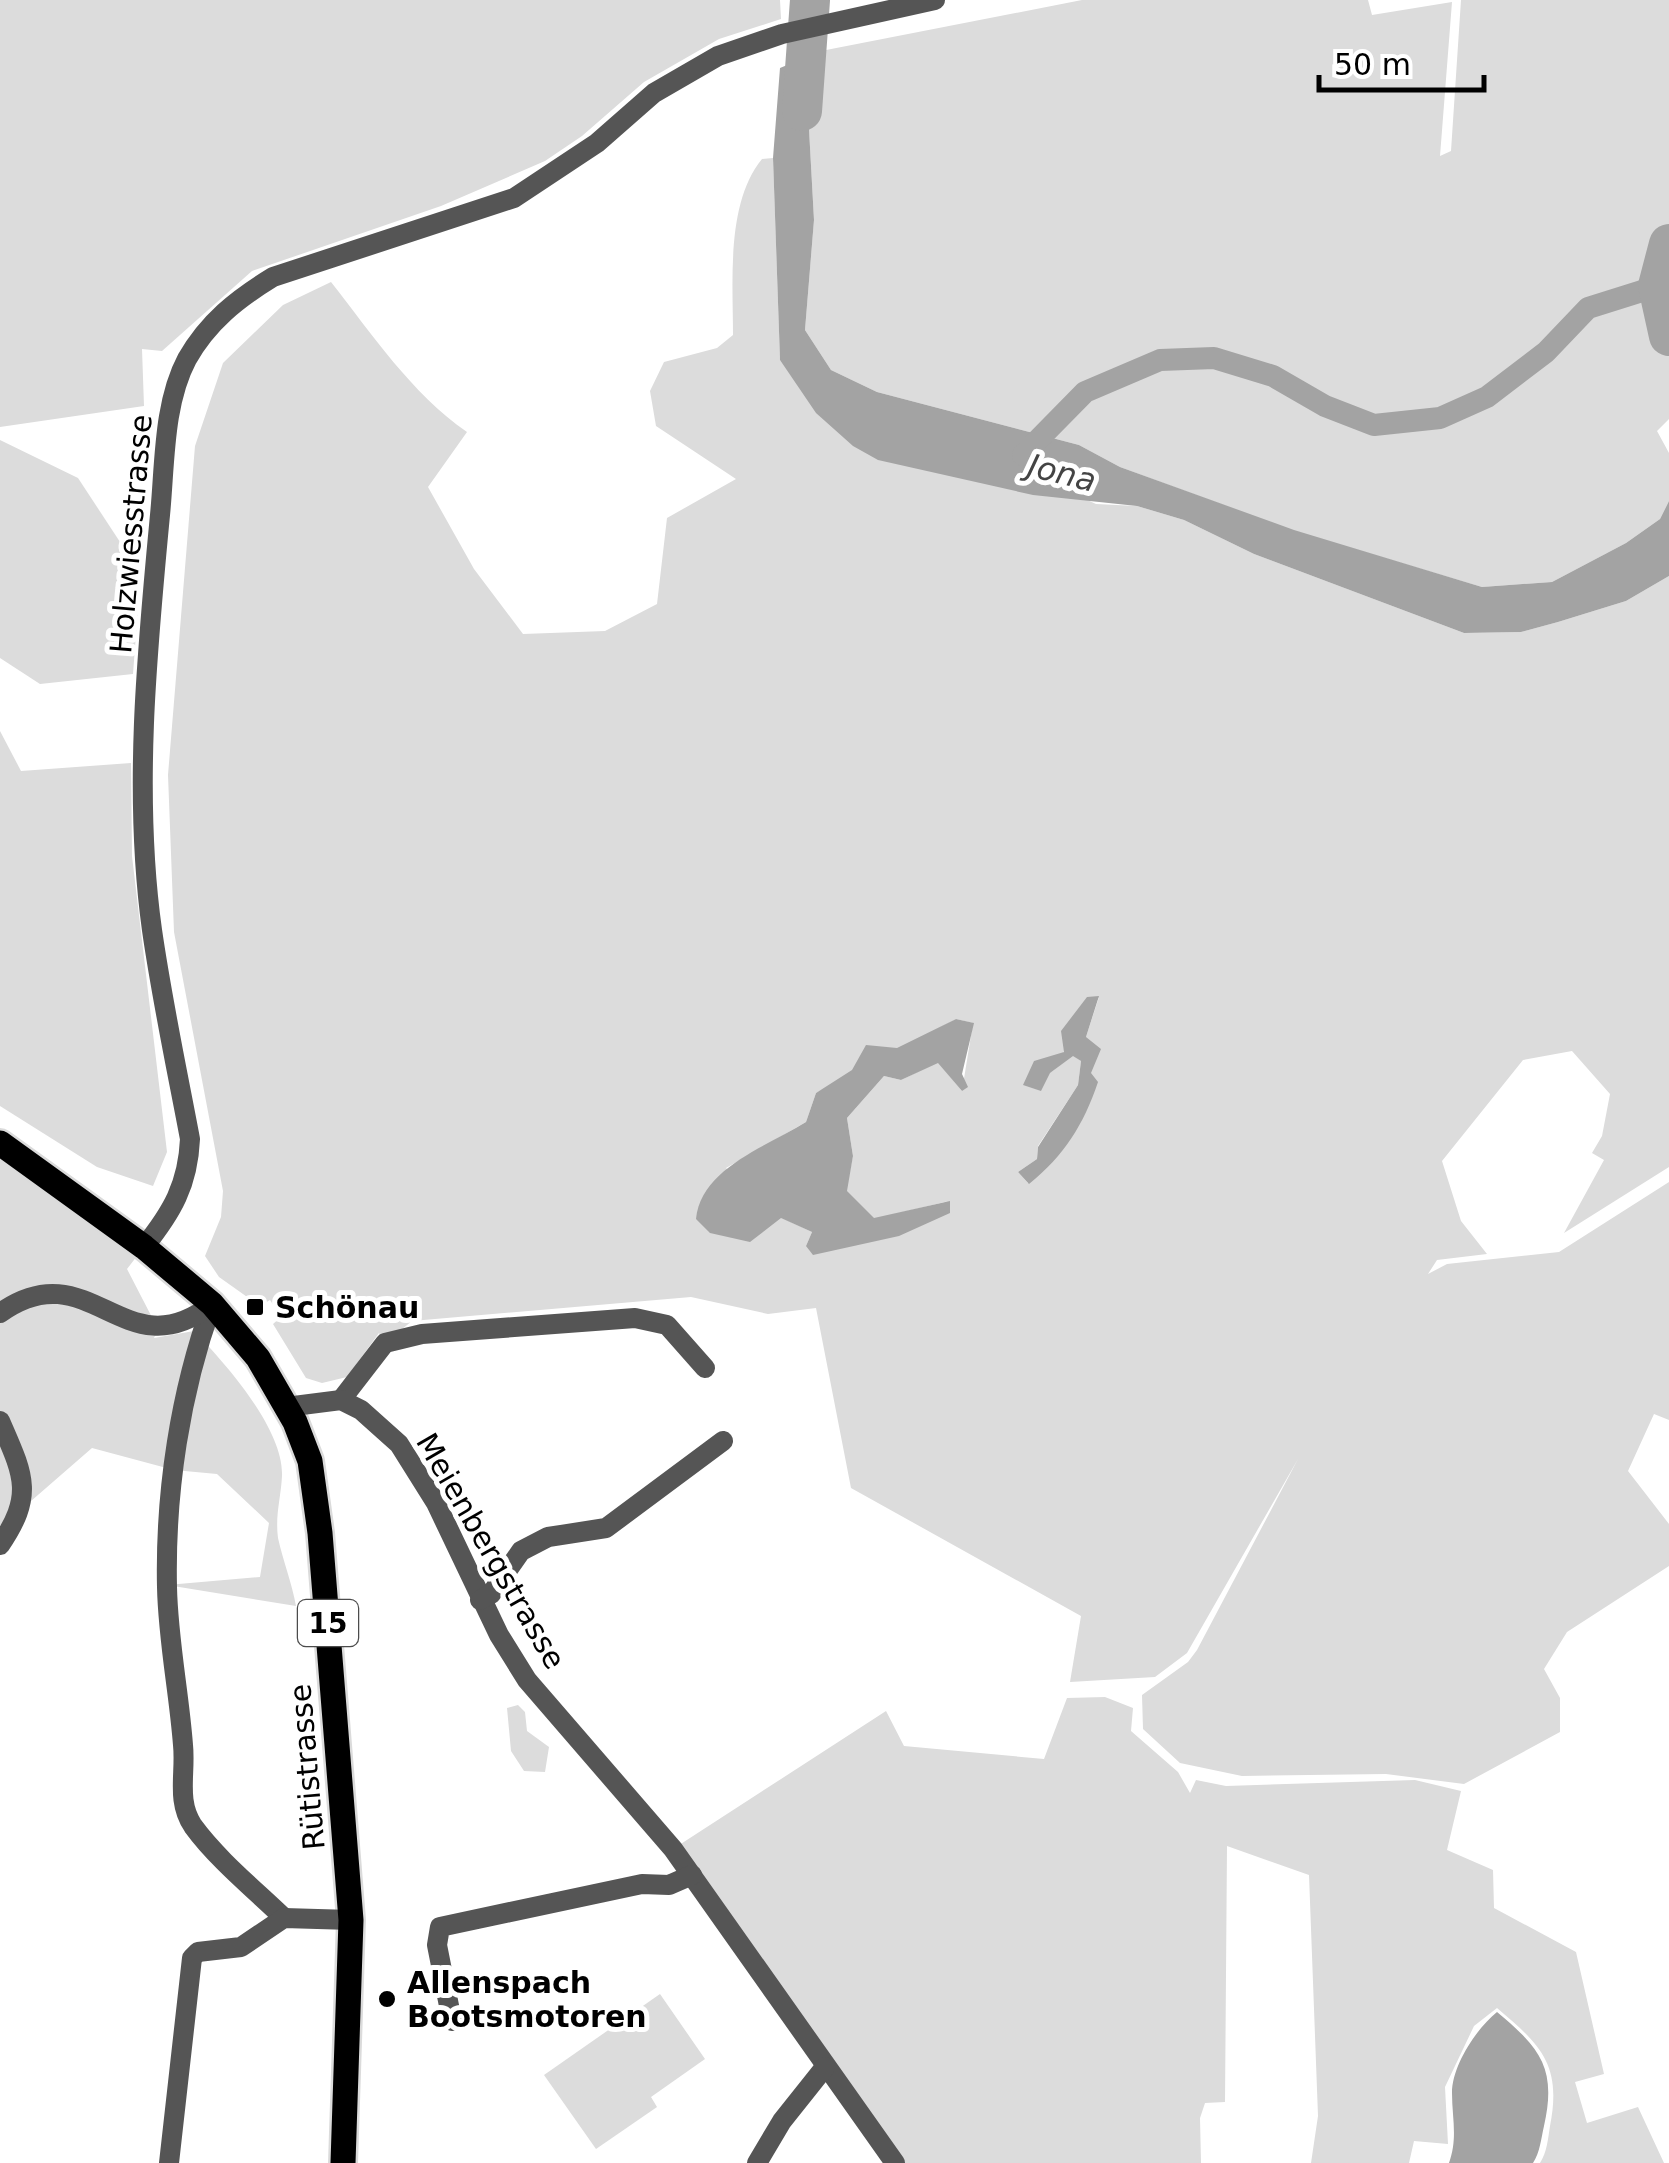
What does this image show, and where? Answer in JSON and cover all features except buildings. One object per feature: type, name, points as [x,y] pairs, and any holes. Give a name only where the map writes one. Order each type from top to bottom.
[{"type":"main road","name":"Rütistrasse","points":[[0,1143],[144,1247],[212,1304],[258,1358],[310,1461],[320,1532],[351,1920],[343,2163]]},
{"type":"street","name":"Holzwiesstrasse","points":[[144,1247],[171,1214],[189,1166],[190,1139],[152,929],[144,826],[154,581],[168,434],[174,396],[186,361],[210,324],[238,298],[273,277],[514,198],[598,143],[654,93],[692,68],[743,45],[935,0]]},
{"type":"street","points":[[0,1313],[40,1292],[77,1296],[158,1329],[192,1319],[212,1304]]},
{"type":"street","points":[[212,1304],[196,1349],[174,1470],[166,1585],[184,1748],[181,1793],[192,1825],[284,1918]]},
{"type":"street","points":[[286,1407],[341,1400],[385,1343],[422,1334],[635,1318],[667,1326],[706,1368]]},
{"type":"street","name":"Meienbergstrasse","points":[[341,1400],[362,1410],[399,1444],[436,1503],[480,1600],[527,1680],[692,1876],[895,2163]]},
{"type":"street","points":[[0,1421],[24,1492],[23,1508],[0,1545]]},
{"type":"street","points":[[480,1600],[491,1594],[521,1552],[548,1537],[606,1528],[723,1440]]},
{"type":"street","points":[[452,2022],[437,1945],[440,1927],[642,1884],[669,1885],[692,1876]]},
{"type":"street","points":[[168,2163],[192,1958],[198,1952],[241,1947],[284,1918],[351,1920]]},
{"type":"street","points":[[757,2163],[782,2121],[825,2066]]},
{"type":"shaded area","points":[[0,0],[780,0],[781,19],[719,39],[644,82],[582,136],[545,161],[441,206],[252,271],[162,351],[142,349],[144,406],[0,427]]},
{"type":"shaded area","points":[[1082,0],[1368,0],[1372,15],[1452,2],[1440,156],[1451,151],[1461,0],[1669,0],[1669,419],[1657,431],[1669,453],[1669,501],[1660,519],[1626,543],[1552,582],[1482,587],[1294,531],[1120,467],[1079,445],[877,392],[831,370],[805,330],[814,220],[809,129],[821,51]]},
{"type":"shaded area","points":[[773,158],[780,360],[1096,504],[1137,506],[1184,520],[1254,554],[1464,633],[1521,632],[1558,622],[1626,601],[1669,576],[1669,1167],[1564,1233],[1604,1160],[1592,1153],[1602,1136],[1610,1094],[1572,1051],[1523,1060],[1442,1161],[1461,1221],[1487,1254],[1437,1260],[1428,1274],[1447,1264],[1559,1252],[1669,1182],[1669,1420],[1654,1414],[1628,1471],[1669,1524],[1669,1566],[1567,1632],[1544,1669],[1560,1698],[1560,1732],[1464,1784],[1386,1774],[1242,1776],[1180,1763],[1143,1729],[1142,1695],[1188,1662],[1197,1650],[1298,1459],[1187,1653],[1155,1677],[1070,1682],[1081,1616],[851,1488],[816,1308],[768,1314],[691,1297],[412,1321],[385,1343],[379,1333],[347,1377],[322,1383],[306,1378],[273,1324],[281,1317],[270,1300],[260,1306],[219,1277],[205,1256],[221,1217],[223,1191],[174,932],[168,775],[195,446],[223,363],[283,305],[331,282],[410,381],[467,432],[428,487],[474,569],[523,634],[605,631],[657,604],[667,518],[736,479],[656,426],[650,391],[664,362],[717,348],[733,335],[737,220],[750,177],[762,159]],"holes":[[[1099,997],[1086,1037],[1091,1073],[1028,1183],[1018,1172],[1037,1159],[1038,1146],[1078,1085],[1081,1061],[1073,1055],[1050,1073]],[[956,1019],[973,1023],[962,1091],[938,1062],[901,1080],[884,1076],[847,1118],[853,1156],[846,1191],[874,1219],[949,1201],[806,1246],[812,1232],[780,1217],[726,1168],[806,1122],[816,1093]]]},
{"type":"shaded area","points":[[0,440],[78,478],[120,542],[125,579],[138,607],[133,674],[40,684],[0,658]]},
{"type":"shaded area","points":[[0,731],[21,771],[131,763],[132,856],[167,1152],[153,1186],[97,1167],[0,1106]]},
{"type":"shaded area","points":[[0,1143],[144,1247],[127,1269],[158,1329],[154,1338],[194,1331],[236,1379],[263,1418],[280,1458],[278,1538],[296,1606],[167,1585],[260,1577],[269,1523],[217,1474],[174,1470],[92,1448],[23,1508],[0,1539]]},
{"type":"shaded area","points":[[1105,1697],[1133,1708],[1131,1731],[1178,1772],[1190,1793],[1196,1780],[1226,1786],[1415,1780],[1461,1791],[1447,1850],[1493,1870],[1494,1908],[1576,1952],[1604,2074],[1575,2082],[1587,2123],[1638,2107],[1664,2163],[1540,2163],[1553,2105],[1550,2072],[1526,2033],[1497,2008],[1474,2026],[1445,2087],[1448,2144],[1414,2141],[1409,2163],[1311,2163],[1318,2116],[1309,1875],[1227,1846],[1225,2102],[1205,2103],[1200,2118],[1201,2163],[895,2163],[673,1849],[886,1711],[904,1746],[1044,1759],[1067,1698]]},
{"type":"shaded area","points":[[518,1705],[525,1712],[527,1731],[549,1747],[545,1772],[524,1771],[511,1751],[507,1708]]},
{"type":"shaded area","points":[[660,1994],[705,2059],[651,2097],[657,2107],[596,2149],[544,2075]]},
{"type":"water","points":[[821,51],[809,129],[814,220],[805,330],[831,370],[877,392],[1079,445],[1120,467],[1294,530],[1482,587],[1552,582],[1626,543],[1660,519],[1669,501],[1669,576],[1626,601],[1558,622],[1521,632],[1464,633],[1254,554],[1184,520],[1137,506],[1033,495],[878,460],[853,446],[816,413],[780,360],[773,158],[780,68]]},
{"type":"water","points":[[1099,996],[1086,1037],[1101,1049],[1091,1073],[1098,1082],[1063,1150],[1029,1184],[1018,1172],[1037,1159],[1038,1147],[1078,1085],[1081,1061],[1073,1056],[1050,1073],[1041,1091],[1023,1085],[1034,1061],[1064,1052],[1061,1031],[1087,997]]},
{"type":"water","points":[[956,1019],[974,1023],[962,1074],[968,1087],[962,1091],[938,1063],[901,1080],[884,1076],[847,1118],[853,1156],[847,1191],[874,1218],[950,1201],[950,1213],[899,1236],[813,1255],[806,1246],[812,1232],[781,1218],[750,1242],[710,1233],[696,1219],[701,1201],[722,1172],[806,1122],[816,1093],[852,1070],[866,1045],[897,1048]]},
{"type":"water","points":[[1497,2012],[1534,2049],[1546,2074],[1547,2106],[1539,2150],[1533,2163],[1449,2163],[1456,2071],[1474,2037]]},
{"type":"waterway","name":"Jona","points":[[802,111],[810,0]]},
{"type":"waterway","name":"Jona","points":[[1669,244],[1658,286],[1669,336]]},
{"type":"waterway","points":[[1023,455],[1085,392],[1160,360],[1214,358],[1273,376],[1325,406],[1374,425],[1440,418],[1487,397],[1546,352],[1588,308],[1658,286]]},
{"type":"place","name":"Schönau","points":[[255,1307]]},
{"type":"place","name":"Allenspach Bootsmotoren","points":[[387,1999]]}]
